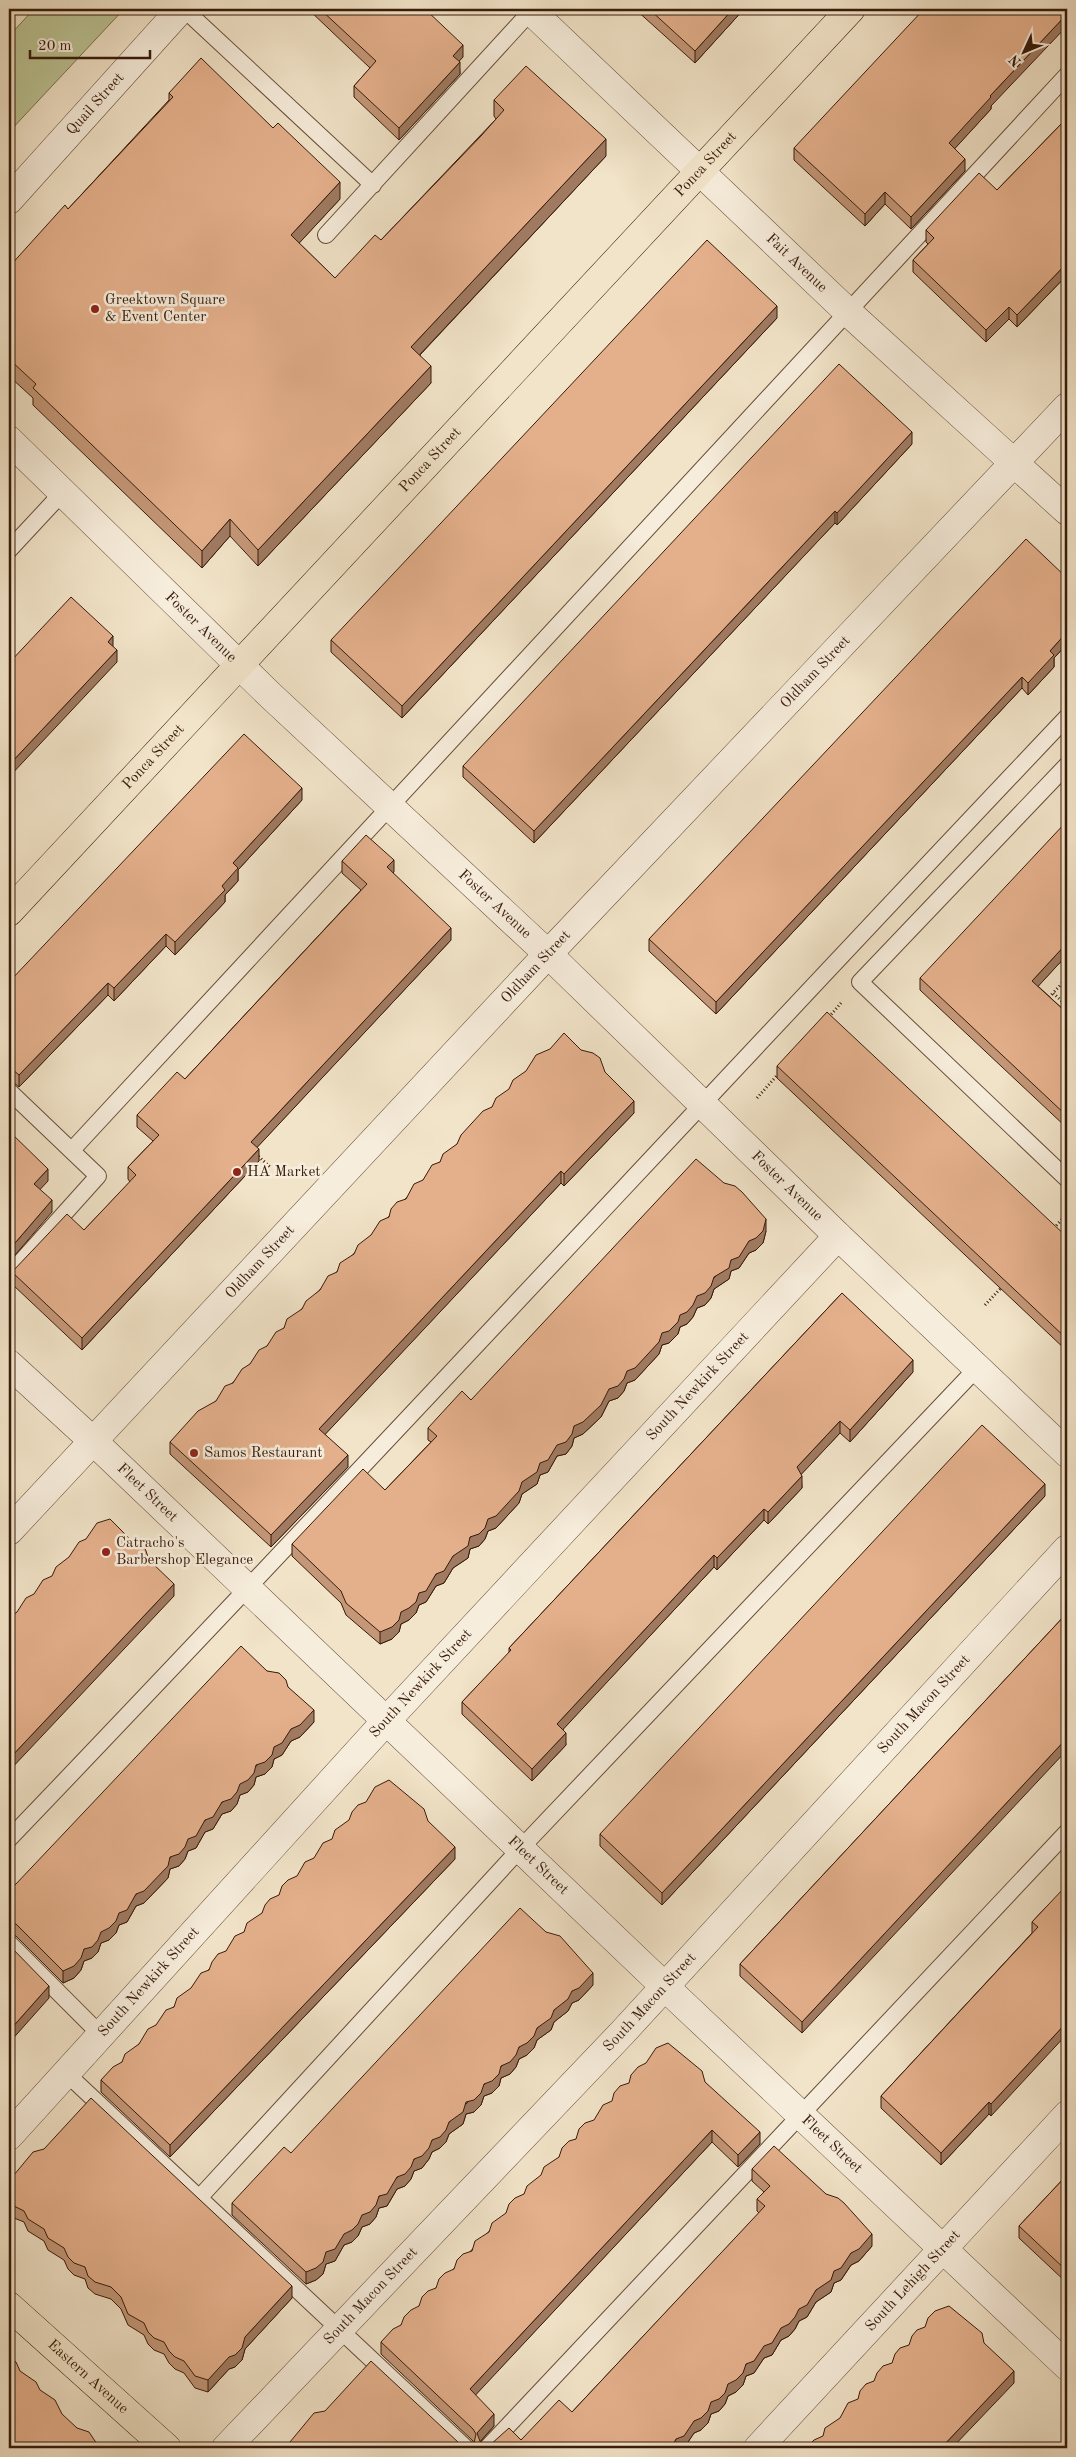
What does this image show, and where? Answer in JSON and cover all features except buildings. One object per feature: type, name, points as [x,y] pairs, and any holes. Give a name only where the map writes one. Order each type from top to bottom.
[{"type":"main road","name":"Ponca Street","points":[[9,912],[851,9]]},
{"type":"main road","name":"Eastern Avenue","points":[[9,2306],[167,2448]]},
{"type":"street","name":"Quail Street","points":[[9,200],[182,9]]},
{"type":"street","name":"Fait Avenue","points":[[531,9],[849,313],[1067,512]]},
{"type":"street","name":"Oldham Street","points":[[9,1531],[548,954],[1015,464],[1067,407]]},
{"type":"street","name":"Foster Avenue","points":[[9,440],[239,665],[548,954],[838,1236],[1067,1453]]},
{"type":"street","name":"South Newkirk Street","points":[[9,2136],[386,1721],[838,1236]]},
{"type":"street","name":"Fleet Street","points":[[9,1364],[93,1441],[665,1987],[1067,2366]]},
{"type":"street","name":"South Macon Street","points":[[226,2448],[665,1987],[1067,1549]]},
{"type":"street","name":"South Lehigh Street","points":[[758,2448],[1067,2115]]},
{"type":"lane","points":[[182,9],[373,185]]},
{"type":"lane","points":[[326,235],[531,9]]},
{"type":"lane","points":[[72,1150],[388,806],[849,313],[1067,75]]},
{"type":"lane","points":[[9,550],[63,492]]},
{"type":"lane","points":[[9,1839],[249,1589],[701,1103],[1067,717]]},
{"type":"lane","points":[[1067,766],[860,982],[1067,1179]]},
{"type":"lane","points":[[9,1091],[98,1176],[9,1275]]},
{"type":"lane","points":[[199,2198],[520,1849],[977,1368]]},
{"type":"lane","points":[[488,2448],[1067,1832]]},
{"type":"lane","points":[[9,1944],[101,2035]]},
{"type":"lane","points":[[66,2073],[466,2448]]},
{"type":"path","points":[[1040,1007],[1067,978]]},
{"type":"path","points":[[828,1018],[860,982]]},
{"type":"path","points":[[1053,993],[1067,1006]]},
{"type":"path","points":[[757,1098],[783,1069]]},
{"type":"path","points":[[250,1148],[272,1168]]},
{"type":"path","points":[[1048,1235],[1067,1214]]},
{"type":"path","points":[[985,1305],[1004,1284]]},
{"type":"green space","points":[[34,9],[124,9],[9,132],[9,36]]},
{"type":"place","name":"Greektown Square & Event Center","points":[[95,309]]},
{"type":"place","name":"HA Market","points":[[237,1172]]},
{"type":"place","name":"Samos Restaurant","points":[[194,1453]]},
{"type":"place","name":"Catracho's Barbershop Elegance","points":[[106,1552]]}]
